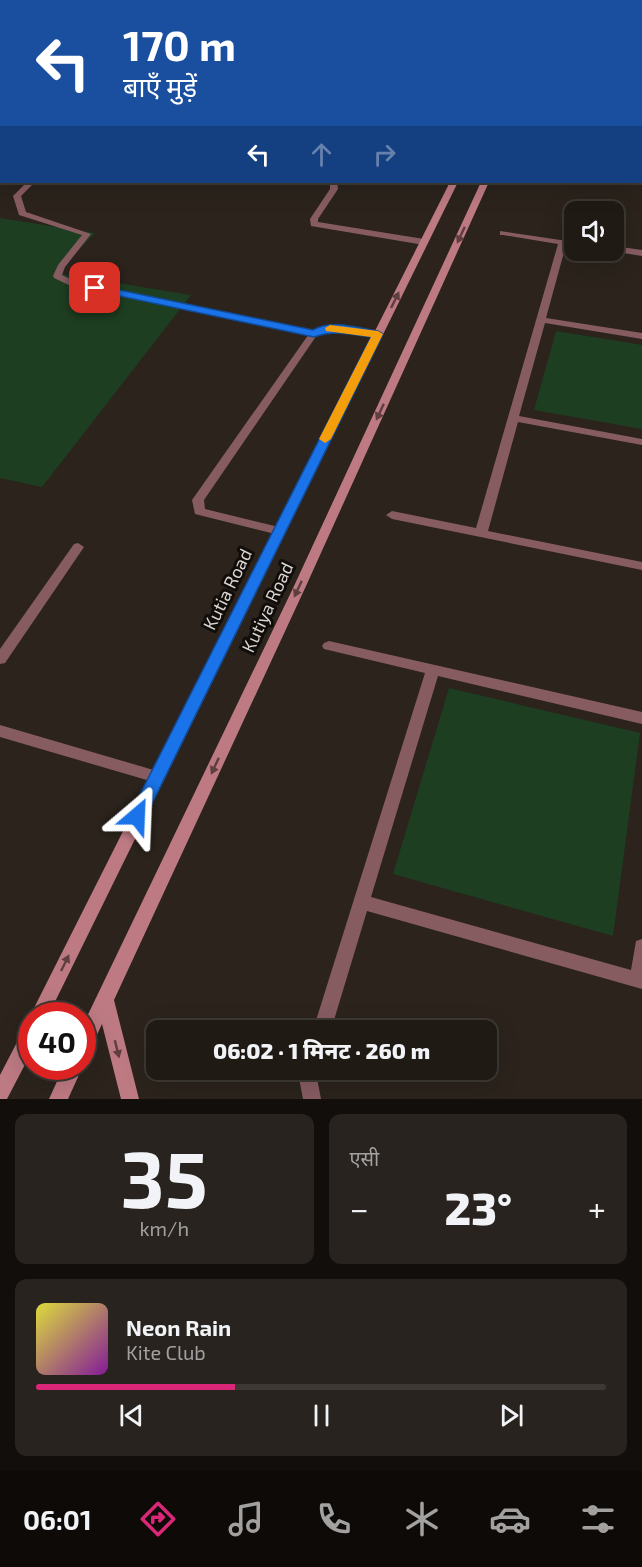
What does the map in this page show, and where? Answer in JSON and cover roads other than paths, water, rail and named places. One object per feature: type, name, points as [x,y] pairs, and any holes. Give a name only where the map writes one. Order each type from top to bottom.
[{"type":"street","points":[[30,183],[17,196],[22,213],[87,234],[61,267],[57,276],[73,284],[314,333]]},
{"type":"street","points":[[330,183],[334,184],[334,189],[314,219],[314,224],[424,242]]},
{"type":"street","name":"Kutia Road","points":[[46,1002],[454,183]]},
{"type":"street","name":"Kutiya Road","points":[[96,1019],[300,586],[485,183]]},
{"type":"street","points":[[503,233],[564,242]]},
{"type":"street","points":[[624,250],[642,253]]},
{"type":"street","points":[[481,533],[542,320],[564,257]]},
{"type":"street","points":[[542,320],[642,336]]},
{"type":"street","points":[[279,531],[211,516],[199,511],[198,500],[314,333],[322,328],[335,328],[378,334]]},
{"type":"street","points":[[514,418],[642,442]]},
{"type":"street","points":[[392,515],[642,566]]},
{"type":"street","points":[[0,658],[78,547]]},
{"type":"street","points":[[329,646],[642,718]]},
{"type":"street","points":[[325,1020],[433,670]]},
{"type":"street","points":[[0,731],[157,777]]},
{"type":"street","points":[[362,902],[640,981],[642,947]]},
{"type":"street","points":[[105,1000],[130,1099]]},
{"type":"street","points":[[0,1094],[18,1058]]},
{"type":"street","points":[[58,1099],[67,1080]]},
{"type":"street","points":[[308,1080],[312,1099]]}]
